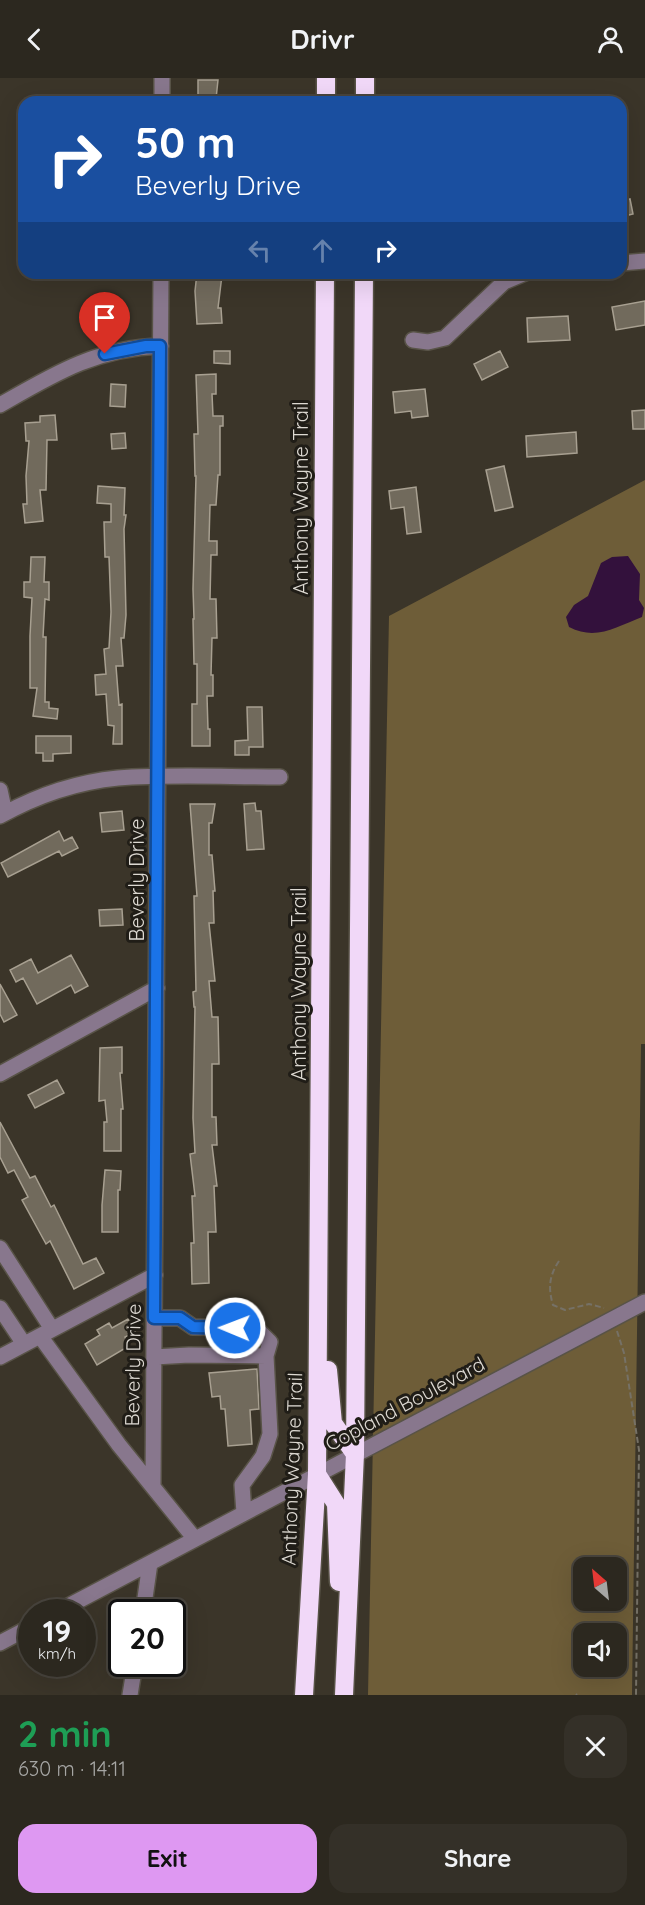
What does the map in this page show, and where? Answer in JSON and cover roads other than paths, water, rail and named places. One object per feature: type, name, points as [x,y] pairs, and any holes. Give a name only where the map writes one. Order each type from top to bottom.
[{"type":"highway","points":[[326,78],[326,96]]},
{"type":"highway","points":[[365,78],[365,96]]},
{"type":"highway","name":"Anthony Wayne Trail","points":[[304,1695],[317,1474],[325,279]]},
{"type":"highway","points":[[344,1695],[355,1454],[364,279]]},
{"type":"highway","points":[[319,1275],[333,1424],[355,1454]]},
{"type":"highway","points":[[317,1474],[336,1504],[344,1695]]},
{"type":"street","points":[[162,78],[162,96]]},
{"type":"street","points":[[627,262],[645,261]]},
{"type":"street","name":"Beverly Drive","points":[[153,1486],[161,279]]},
{"type":"street","points":[[413,340],[428,342],[445,338],[504,282],[511,279]]},
{"type":"street","points":[[0,405],[82,361],[120,351],[160,346]]},
{"type":"street","points":[[0,790],[2,814],[56,791],[118,778],[280,777]]},
{"type":"street","points":[[0,1074],[157,988]]},
{"type":"street","points":[[0,1248],[46,1333],[119,1445],[195,1539]]},
{"type":"street","points":[[0,1357],[155,1275]]},
{"type":"street","name":"Copland Boulevard","points":[[82,1599],[645,1302]]},
{"type":"street","points":[[0,1308],[24,1344]]},
{"type":"street","points":[[154,1318],[180,1318],[193,1327],[256,1328],[270,1342],[266,1356],[270,1434],[262,1456],[242,1485],[244,1513]]},
{"type":"street","points":[[154,1357],[266,1356]]},
{"type":"street","points":[[145,1599],[150,1563]]},
{"type":"street","points":[[0,1643],[18,1633]]},
{"type":"street","points":[[130,1695],[133,1677]]}]
